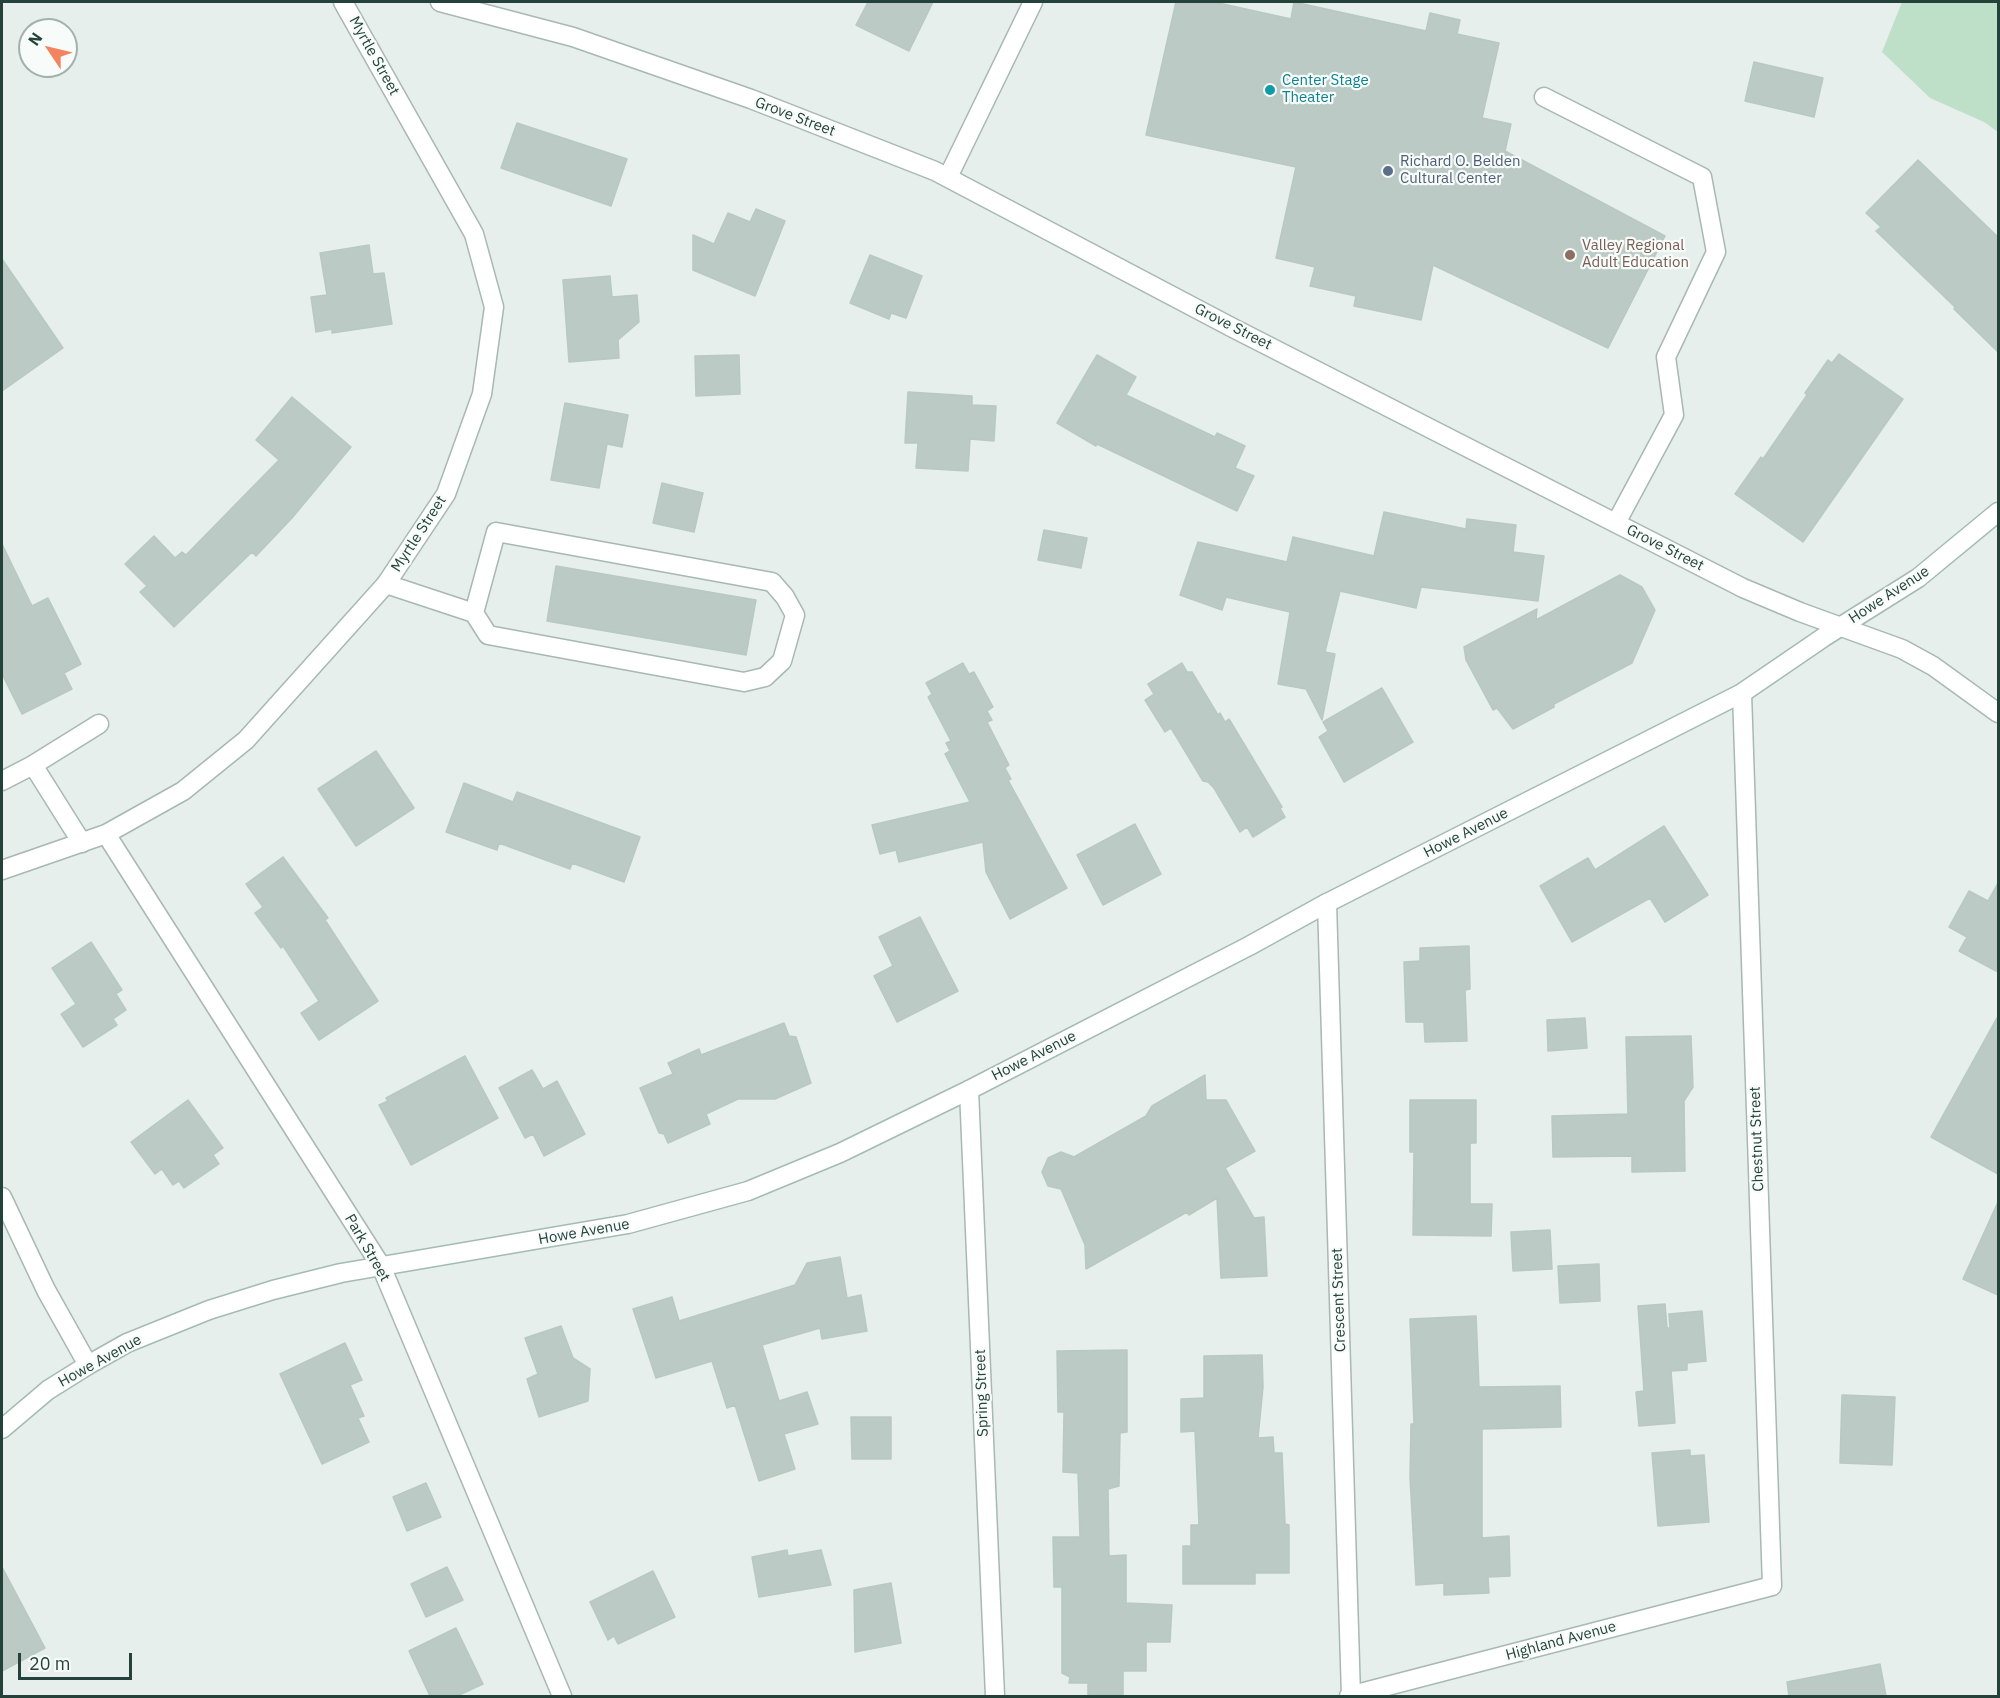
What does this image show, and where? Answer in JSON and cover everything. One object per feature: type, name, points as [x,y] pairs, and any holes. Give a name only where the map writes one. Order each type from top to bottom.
[{"type":"street","name":"Myrtle Street","points":[[2,870],[106,834],[183,791],[246,740],[386,584],[446,494],[482,394],[494,307],[474,234],[343,2]]},
{"type":"street","name":"Grove Street","points":[[440,2],[573,37],[751,99],[936,171],[1233,328],[1743,588],[1912,654],[1933,666],[1998,713]]},
{"type":"street","points":[[948,177],[1033,2]]},
{"type":"street","points":[[1544,97],[1702,177],[1716,252],[1666,357],[1674,415],[1616,524]]},
{"type":"street","name":"Howe Avenue","points":[[2,1429],[48,1390],[88,1365],[128,1343],[209,1310],[273,1290],[341,1273],[628,1224],[748,1191],[840,1153],[969,1090],[1249,946],[1327,903],[1742,693],[1918,578],[1998,512]]},
{"type":"street","points":[[386,584],[474,613],[488,635],[744,682],[765,677],[782,661],[795,615],[786,597],[772,582],[496,532],[474,613]]},
{"type":"street","name":"Chestnut Street","points":[[1742,693],[1772,1586]]},
{"type":"street","points":[[2,781],[33,765],[99,724]]},
{"type":"street","points":[[33,765],[82,843]]},
{"type":"street","name":"Park Street","points":[[106,834],[381,1266],[562,1696]]},
{"type":"street","name":"Crescent Street","points":[[1327,903],[1350,1696]]},
{"type":"street","name":"Spring Street","points":[[969,1090],[995,1696]]},
{"type":"street","points":[[2,1197],[46,1290],[88,1365]]},
{"type":"street","name":"Highland Avenue","points":[[1350,1696],[1772,1586]]},
{"type":"green space","points":[[1902,2],[1998,2],[1998,132],[1984,122],[1930,98],[1882,52]]},
{"type":"building","points":[[868,2],[933,2],[909,51],[856,25]]},
{"type":"building","points":[[1176,2],[1214,2],[1291,19],[1294,2],[1426,31],[1430,13],[1460,20],[1457,34],[1499,43],[1482,118],[1511,124],[1505,151],[1665,236],[1608,348],[1433,265],[1421,320],[1354,306],[1356,296],[1310,286],[1315,267],[1276,258],[1296,167],[1146,135]]},
{"type":"building","points":[[1754,62],[1823,78],[1814,117],[1745,101]]},
{"type":"building","points":[[517,123],[627,159],[611,206],[501,168]]},
{"type":"building","points":[[1918,160],[1998,237],[1998,352],[1876,231],[1881,227],[1866,213]]},
{"type":"building","points":[[756,209],[785,221],[755,296],[693,270],[693,235],[714,244],[728,213],[750,222]]},
{"type":"building","points":[[369,245],[373,274],[384,273],[392,324],[332,333],[332,329],[316,332],[311,297],[327,295],[320,253]]},
{"type":"building","points":[[870,255],[922,276],[906,318],[891,313],[889,319],[850,303]]},
{"type":"building","points":[[2,259],[63,348],[2,391]]},
{"type":"building","points":[[610,276],[612,297],[637,295],[639,322],[618,340],[619,358],[569,362],[563,280]]},
{"type":"building","points":[[1839,354],[1903,399],[1803,542],[1735,494],[1761,457],[1763,459],[1828,360],[1832,363]]},
{"type":"building","points":[[739,355],[740,394],[696,396],[695,356]]},
{"type":"building","points":[[1097,355],[1136,377],[1126,395],[1215,437],[1217,433],[1245,446],[1235,468],[1254,476],[1237,511],[1097,444],[1096,446],[1057,423]]},
{"type":"building","points":[[908,392],[972,396],[972,405],[996,406],[994,441],[970,439],[968,471],[916,468],[918,443],[905,443]]},
{"type":"building","points":[[292,397],[351,447],[292,518],[256,556],[252,552],[174,627],[140,592],[147,586],[125,564],[154,536],[175,558],[182,552],[186,555],[279,460],[256,440]]},
{"type":"building","points":[[565,403],[628,415],[622,447],[607,444],[599,488],[551,480]]},
{"type":"building","points":[[662,483],[703,493],[694,532],[653,523]]},
{"type":"building","points":[[1384,512],[1466,529],[1467,519],[1516,525],[1513,552],[1544,556],[1538,601],[1421,587],[1416,608],[1340,591],[1325,652],[1335,654],[1322,720],[1306,689],[1278,684],[1290,612],[1226,597],[1222,610],[1180,595],[1198,542],[1287,562],[1293,537],[1374,556]]},
{"type":"building","points":[[1044,530],[1087,538],[1081,568],[1038,560]]},
{"type":"building","points":[[2,544],[32,606],[48,598],[81,664],[64,673],[72,689],[22,714],[2,674]]},
{"type":"building","points":[[556,566],[756,600],[746,655],[547,621]]},
{"type":"building","points":[[1620,575],[1642,587],[1655,610],[1632,663],[1554,704],[1554,707],[1513,729],[1497,708],[1493,710],[1466,660],[1464,647],[1537,609],[1536,620]]},
{"type":"building","points":[[963,663],[969,674],[974,672],[993,707],[987,711],[992,720],[987,722],[1009,765],[1005,768],[1011,779],[1008,780],[1067,888],[1010,919],[986,872],[983,842],[899,862],[896,850],[880,854],[872,825],[970,802],[945,754],[950,751],[946,743],[951,741],[928,697],[932,694],[926,683]]},
{"type":"building","points":[[1182,663],[1187,672],[1192,672],[1218,715],[1220,713],[1225,722],[1229,719],[1282,807],[1280,808],[1285,817],[1253,837],[1247,827],[1240,832],[1214,788],[1208,782],[1203,781],[1171,728],[1165,732],[1145,700],[1154,694],[1148,684]]},
{"type":"building","points":[[1382,688],[1413,742],[1344,782],[1319,737],[1328,731],[1323,722]]},
{"type":"building","points":[[376,751],[414,808],[356,846],[318,789]]},
{"type":"building","points":[[464,783],[513,802],[517,792],[640,837],[624,882],[572,863],[570,869],[499,843],[497,850],[446,832]]},
{"type":"building","points":[[1135,824],[1161,874],[1103,905],[1077,855]]},
{"type":"building","points":[[1664,826],[1708,895],[1665,922],[1650,898],[1572,942],[1540,886],[1588,858],[1595,870]]},
{"type":"building","points":[[283,857],[328,918],[325,920],[378,1001],[319,1040],[301,1013],[319,1001],[283,946],[281,948],[255,913],[263,907],[246,884]]},
{"type":"building","points":[[1998,883],[1998,972],[1959,951],[1967,937],[1949,927],[1969,891],[1988,901]]},
{"type":"building","points":[[920,917],[958,991],[897,1022],[874,976],[893,966],[879,937]]},
{"type":"building","points":[[91,942],[122,990],[116,994],[126,1010],[113,1019],[117,1025],[83,1047],[61,1014],[76,1004],[52,968]]},
{"type":"building","points":[[1469,946],[1470,989],[1465,990],[1467,1041],[1425,1042],[1424,1022],[1406,1022],[1404,962],[1420,961],[1420,948]]},
{"type":"building","points":[[1998,1016],[1998,1174],[1931,1137]]},
{"type":"building","points":[[1585,1018],[1587,1048],[1548,1051],[1547,1020]]},
{"type":"building","points":[[784,1023],[789,1036],[796,1037],[811,1083],[775,1099],[738,1099],[706,1114],[710,1124],[668,1143],[664,1134],[659,1133],[640,1088],[673,1074],[668,1063],[699,1049],[701,1055]]},
{"type":"building","points":[[1691,1036],[1693,1087],[1684,1101],[1685,1171],[1632,1172],[1632,1156],[1553,1157],[1552,1116],[1628,1114],[1626,1037]]},
{"type":"building","points":[[465,1056],[498,1118],[411,1165],[379,1105],[388,1101],[386,1098]]},
{"type":"building","points":[[532,1070],[543,1089],[557,1081],[585,1134],[544,1156],[533,1134],[525,1138],[499,1088]]},
{"type":"building","points":[[1205,1075],[1206,1100],[1226,1100],[1255,1151],[1225,1168],[1254,1218],[1264,1217],[1267,1276],[1221,1278],[1217,1198],[1189,1215],[1187,1212],[1086,1269],[1085,1245],[1061,1189],[1048,1186],[1042,1172],[1048,1158],[1061,1152],[1074,1157],[1146,1116],[1152,1106]]},
{"type":"building","points":[[188,1100],[223,1148],[213,1155],[219,1164],[184,1188],[179,1181],[173,1185],[162,1169],[155,1174],[131,1142]]},
{"type":"building","points":[[1410,1100],[1476,1100],[1476,1143],[1470,1143],[1470,1204],[1492,1204],[1491,1236],[1413,1235],[1414,1152],[1410,1152]]},
{"type":"building","points":[[1998,1202],[1998,1295],[1963,1279]]},
{"type":"building","points":[[1550,1230],[1552,1269],[1513,1271],[1511,1232]]},
{"type":"building","points":[[840,1257],[847,1298],[861,1295],[867,1331],[822,1339],[820,1328],[762,1345],[779,1401],[807,1392],[818,1424],[784,1434],[795,1469],[759,1481],[735,1405],[727,1408],[712,1361],[656,1378],[633,1309],[672,1297],[679,1321],[795,1285],[807,1263]]},
{"type":"building","points":[[1599,1264],[1600,1301],[1560,1303],[1558,1266]]},
{"type":"building","points":[[1665,1304],[1667,1328],[1670,1328],[1669,1314],[1702,1311],[1706,1361],[1687,1363],[1687,1370],[1671,1371],[1675,1423],[1639,1426],[1636,1392],[1644,1391],[1638,1306]]},
{"type":"building","points":[[1476,1316],[1479,1387],[1560,1386],[1561,1427],[1482,1429],[1482,1538],[1509,1536],[1510,1576],[1488,1577],[1489,1593],[1444,1595],[1444,1583],[1416,1585],[1410,1477],[1411,1424],[1414,1424],[1410,1319]]},
{"type":"building","points":[[561,1326],[573,1358],[590,1369],[588,1401],[539,1417],[527,1379],[538,1374],[525,1338]]},
{"type":"building","points":[[345,1343],[362,1380],[350,1385],[364,1416],[358,1418],[369,1442],[322,1464],[280,1374]]},
{"type":"building","points":[[1127,1350],[1127,1432],[1120,1433],[1119,1486],[1108,1489],[1109,1556],[1126,1555],[1126,1603],[1172,1605],[1170,1642],[1146,1642],[1146,1671],[1123,1671],[1123,1695],[1088,1695],[1088,1683],[1069,1683],[1070,1677],[1062,1673],[1062,1587],[1054,1587],[1053,1537],[1080,1537],[1078,1473],[1063,1472],[1064,1412],[1058,1412],[1057,1351]]},
{"type":"building","points":[[1262,1355],[1263,1387],[1258,1438],[1273,1437],[1274,1453],[1282,1453],[1285,1524],[1289,1525],[1289,1573],[1255,1573],[1255,1584],[1183,1584],[1183,1546],[1191,1546],[1191,1525],[1199,1525],[1195,1431],[1181,1432],[1181,1399],[1204,1398],[1204,1356]]},
{"type":"building","points":[[1842,1395],[1895,1397],[1892,1465],[1840,1463]]},
{"type":"building","points":[[851,1417],[891,1417],[891,1459],[852,1459]]},
{"type":"building","points":[[1690,1450],[1690,1456],[1704,1455],[1709,1522],[1658,1526],[1652,1453]]},
{"type":"building","points":[[426,1483],[441,1517],[407,1531],[393,1497]]},
{"type":"building","points":[[787,1550],[788,1556],[821,1550],[831,1585],[759,1597],[752,1557]]},
{"type":"building","points":[[2,1567],[45,1648],[2,1671]]},
{"type":"building","points":[[447,1567],[463,1600],[426,1617],[411,1584]]},
{"type":"building","points":[[653,1571],[675,1617],[618,1644],[614,1636],[608,1640],[590,1602]]},
{"type":"building","points":[[891,1583],[901,1643],[855,1652],[854,1590]]},
{"type":"building","points":[[456,1628],[483,1684],[457,1696],[430,1696],[409,1651]]},
{"type":"building","points":[[1880,1664],[1886,1696],[1789,1696],[1787,1682]]},
{"type":"place","name":"Center Stage Theater","points":[[1270,90]]},
{"type":"place","name":"Richard O. Belden Cultural Center","points":[[1388,171]]},
{"type":"place","name":"Valley Regional Adult Education","points":[[1570,255]]}]
